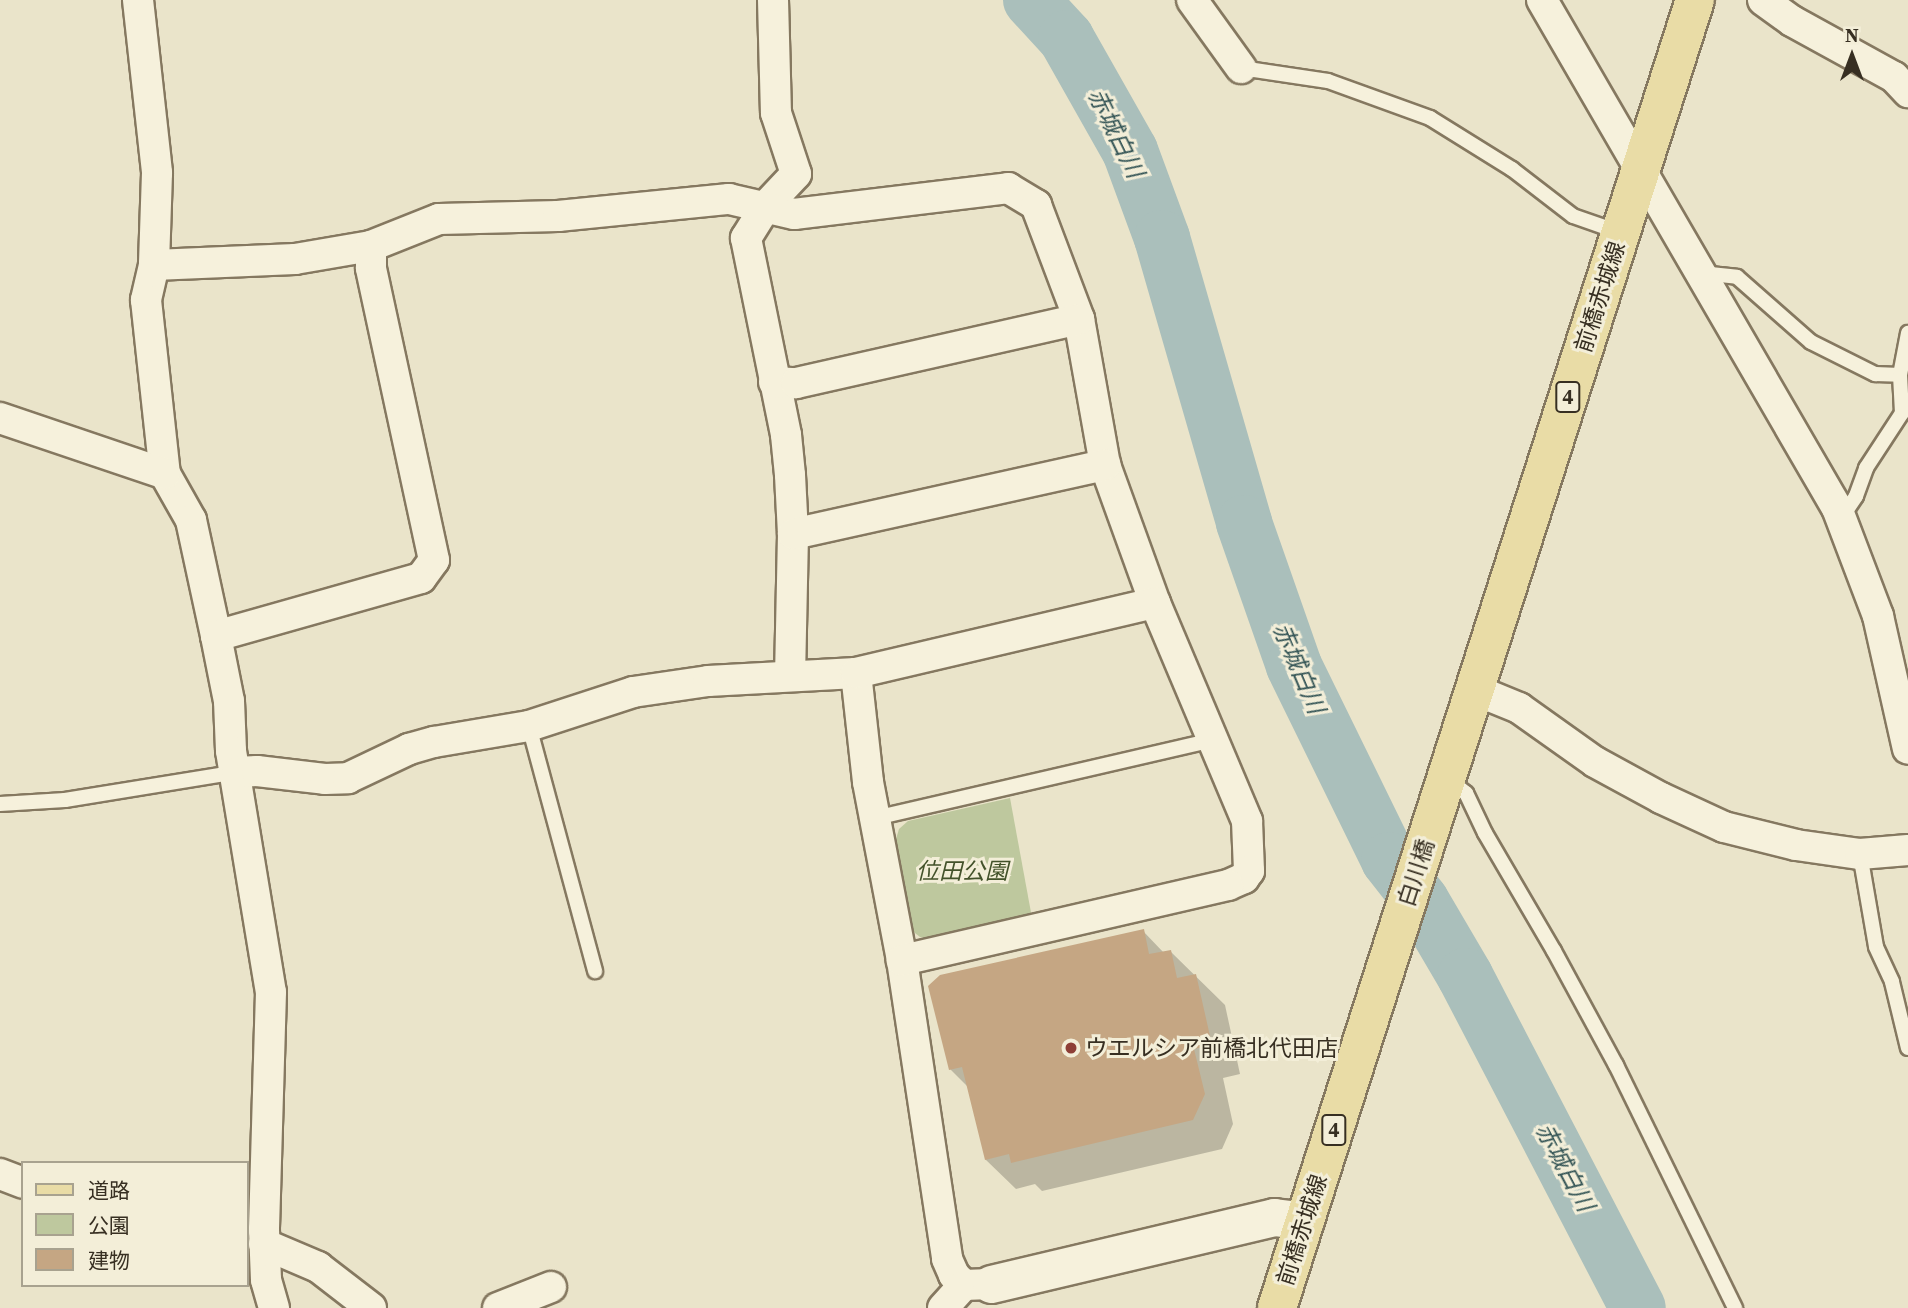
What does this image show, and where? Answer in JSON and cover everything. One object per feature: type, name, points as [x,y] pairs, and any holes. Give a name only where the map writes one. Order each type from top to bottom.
[{"type":"main road","name":"前橋赤城線","points":[[1444,786],[1695,0]]},
{"type":"main road","name":"白川橋","points":[[1391,952],[1444,786]]},
{"type":"main road","name":"前橋赤城線","points":[[1277,1308],[1391,952]]},
{"type":"street","points":[[138,0],[157,173],[154,265],[146,300],[165,474],[191,520],[216,636],[229,701],[231,751],[237,772],[271,992],[264,1244],[256,1276],[274,1308]]},
{"type":"street","points":[[772,0],[776,113],[796,174],[766,206],[746,237],[786,435],[793,534],[790,675]]},
{"type":"street","points":[[1192,0],[1241,68]]},
{"type":"street","points":[[1542,0],[1841,518],[1878,616],[1908,749]]},
{"type":"street","points":[[1763,0],[1792,21],[1894,77],[1908,92]]},
{"type":"street","points":[[154,265],[295,259],[371,246],[439,219],[558,216],[729,198],[794,214],[1008,188],[1036,205],[1079,319],[1105,465],[1155,603],[1247,821],[1251,863],[1244,878],[1228,885],[902,960]]},
{"type":"street","points":[[216,636],[421,578],[434,560],[371,268],[371,246]]},
{"type":"street","points":[[774,382],[796,383],[1079,319]]},
{"type":"street","points":[[0,418],[165,474]]},
{"type":"street","points":[[793,534],[1105,465]]},
{"type":"street","points":[[237,772],[257,771],[326,779],[348,778],[409,749],[434,742],[529,726],[633,692],[674,684],[856,673],[1155,603]]},
{"type":"street","points":[[856,673],[875,818],[902,960],[947,1259],[954,1275],[977,1284]]},
{"type":"street","points":[[1475,690],[1519,708],[1595,762],[1661,798],[1724,827],[1796,845],[1860,854],[1908,850]]},
{"type":"street","points":[[0,1174],[21,1182]]},
{"type":"street","points":[[943,1308],[977,1284],[1274,1217],[1305,1221]]},
{"type":"street","points":[[264,1244],[318,1267],[371,1308]]},
{"type":"street","points":[[498,1308],[551,1287]]},
{"type":"lane","points":[[1241,68],[1328,81],[1430,118],[1512,169],[1573,216],[1620,232]]},
{"type":"lane","points":[[1700,272],[1737,277],[1811,342],[1875,374],[1900,374]]},
{"type":"lane","points":[[1841,518],[1856,496],[1866,468],[1902,413],[1900,374],[1908,333]]},
{"type":"lane","points":[[529,726],[595,971]]},
{"type":"lane","points":[[875,818],[1213,740]]},
{"type":"lane","points":[[0,804],[65,800],[237,772]]},
{"type":"lane","points":[[1444,786],[1466,793],[1485,833],[1567,973],[1735,1308]]},
{"type":"lane","points":[[1860,854],[1876,947],[1892,982],[1908,1048]]},
{"type":"green space","name":"位田公園","points":[[1010,798],[1032,918],[932,940],[920,937],[910,929],[896,839],[899,829],[908,821]]},
{"type":"building","name":"ウエルシア前橋北代田店","points":[[1144,929],[1149,954],[1171,950],[1177,978],[1196,974],[1212,1045],[1194,1049],[1205,1094],[1193,1120],[1011,1163],[1009,1154],[985,1160],[962,1067],[949,1070],[928,986],[940,975]]},
{"type":"waterway","name":"赤城白川","points":[[1031,0],[1066,38],[1130,151],[1162,238],[1244,523],[1294,666],[1389,860],[1421,901],[1465,976],[1638,1308]]},
{"type":"place","name":"ウエルシア前橋北代田店","points":[[1071,1048]]}]
